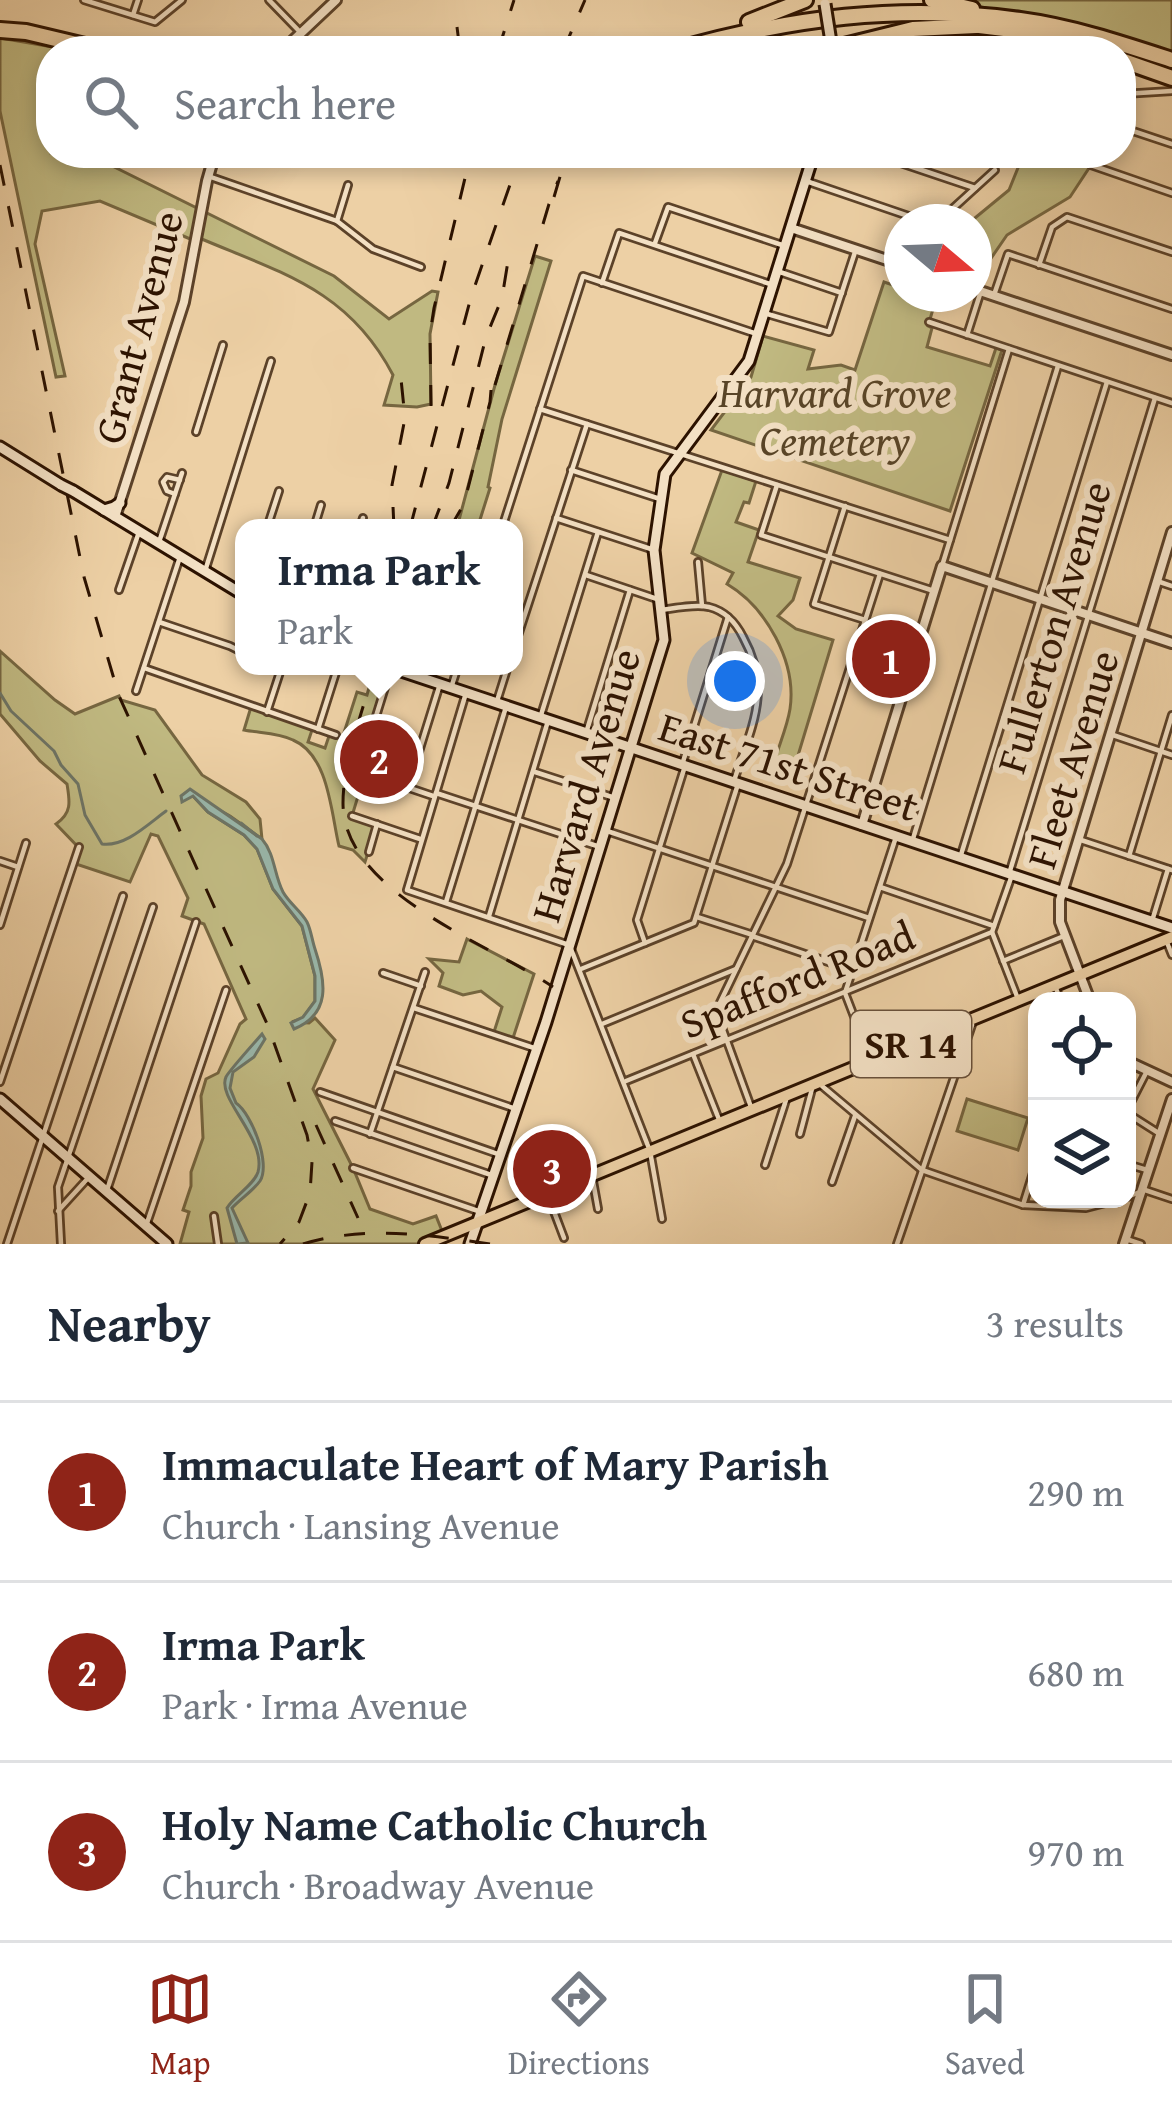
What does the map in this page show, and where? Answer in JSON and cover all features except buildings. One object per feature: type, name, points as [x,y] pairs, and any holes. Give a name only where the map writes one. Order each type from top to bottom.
[{"type":"highway","points":[[706,36],[805,0]]},
{"type":"highway","points":[[932,0],[1088,36]]},
{"type":"highway","points":[[728,36],[872,14],[917,12],[1018,20]]},
{"type":"highway","points":[[758,36],[868,21],[935,21],[1054,36]]},
{"type":"highway","points":[[876,36],[982,26]]},
{"type":"highway","points":[[0,34],[36,42]]},
{"type":"highway","points":[[0,34],[43,36]]},
{"type":"highway","points":[[1046,34],[1052,36]]},
{"type":"highway","points":[[1136,52],[1172,64]]},
{"type":"highway","points":[[1136,57],[1172,64]]},
{"type":"highway","points":[[1136,61],[1172,78]]},
{"type":"main road","points":[[824,2],[829,36]]},
{"type":"main road","name":"Harvard Avenue","points":[[470,1244],[570,947],[664,640],[654,550],[665,474],[749,361],[809,168]]},
{"type":"main road","points":[[0,447],[235,590]]},
{"type":"main road","points":[[104,510],[120,502]]},
{"type":"main road","name":"East 71st Street","points":[[413,675],[1152,921],[1170,935]]},
{"type":"main road","name":"SR 14","points":[[481,1212],[497,1214],[592,1176],[1170,935]]},
{"type":"main road","points":[[0,1099],[162,1243]]},
{"type":"main road","points":[[425,1244],[481,1212]]},
{"type":"street","points":[[84,0],[157,21],[182,0]]},
{"type":"street","points":[[133,15],[138,0]]},
{"type":"street","points":[[269,0],[301,33]]},
{"type":"street","points":[[298,36],[336,0]]},
{"type":"street","points":[[1136,93],[1172,91]]},
{"type":"street","points":[[1136,132],[1172,144]]},
{"type":"street","name":"Grant Avenue","points":[[115,517],[184,302],[210,168]]},
{"type":"street","points":[[916,168],[975,188]]},
{"type":"street","points":[[1100,168],[1172,193]]},
{"type":"street","points":[[958,204],[995,170]]},
{"type":"street","points":[[208,176],[338,220],[373,249],[421,267]]},
{"type":"street","points":[[805,181],[884,208]]},
{"type":"street","points":[[338,220],[348,185]]},
{"type":"street","points":[[655,245],[668,207],[785,246]]},
{"type":"street","points":[[1039,265],[1052,227],[1067,217],[1172,252]]},
{"type":"street","points":[[791,228],[884,259]]},
{"type":"street","points":[[602,283],[619,233],[773,285]]},
{"type":"street","points":[[764,313],[829,332],[856,249]]},
{"type":"street","points":[[1172,309],[1008,254],[994,295],[1172,355]]},
{"type":"street","points":[[777,271],[842,293]]},
{"type":"street","points":[[505,519],[584,276],[758,334]]},
{"type":"street","points":[[967,335],[972,312]]},
{"type":"street","points":[[929,322],[1172,404]]},
{"type":"street","points":[[196,432],[223,345]]},
{"type":"street","points":[[862,825],[1009,349]]},
{"type":"street","points":[[205,572],[271,361]]},
{"type":"street","points":[[912,842],[1058,366]]},
{"type":"street","points":[[961,858],[1107,382]]},
{"type":"street","name":"Fullerton Avenue","points":[[993,929],[1155,398]]},
{"type":"street","points":[[540,409],[950,540]]},
{"type":"street","points":[[523,619],[587,424]]},
{"type":"street","points":[[571,470],[660,499]]},
{"type":"street","points":[[159,543],[181,476],[163,482],[166,491],[175,494]]},
{"type":"street","points":[[778,484],[761,535],[934,591]]},
{"type":"street","points":[[270,519],[279,491]]},
{"type":"street","points":[[317,519],[321,505]]},
{"type":"street","points":[[845,506],[814,604],[866,620]]},
{"type":"street","points":[[556,518],[654,550]]},
{"type":"street","points":[[119,590],[139,532]]},
{"type":"street","points":[[488,918],[598,532]]},
{"type":"street","name":"Fleet Avenue","points":[[1087,992],[1064,936],[1059,909],[1172,532]]},
{"type":"street","points":[[136,691],[180,556]]},
{"type":"street","points":[[698,562],[703,606]]},
{"type":"street","points":[[942,566],[1172,643]]},
{"type":"street","points":[[752,1109],[715,1014],[776,887],[807,807],[880,574]]},
{"type":"street","points":[[580,969],[694,922],[757,709],[759,680],[754,658],[728,617],[703,606],[661,605],[586,575]]},
{"type":"street","points":[[1157,581],[1172,586]]},
{"type":"street","points":[[586,733],[630,590]]},
{"type":"street","points":[[645,943],[637,920],[728,617]]},
{"type":"street","points":[[158,622],[235,648]]},
{"type":"street","points":[[144,668],[336,735]]},
{"type":"street","points":[[267,712],[277,675]]},
{"type":"street","points":[[318,729],[335,675]]},
{"type":"street","points":[[387,675],[359,771],[600,847]]},
{"type":"street","points":[[408,787],[452,675]]},
{"type":"street","points":[[446,904],[476,806],[506,675]]},
{"type":"street","points":[[466,693],[406,890],[570,947],[650,1151],[662,1219]]},
{"type":"street","points":[[1129,856],[1172,715]]},
{"type":"street","points":[[1110,734],[1172,755]]},
{"type":"street","points":[[532,771],[615,798]]},
{"type":"street","points":[[352,816],[420,839]]},
{"type":"street","points":[[369,852],[377,824]]},
{"type":"street","points":[[605,830],[869,918]]},
{"type":"street","points":[[871,1061],[844,993],[896,836]]},
{"type":"street","points":[[1078,839],[1170,869],[1152,921]]},
{"type":"street","points":[[0,925],[26,843]]},
{"type":"street","points":[[0,1082],[79,847]]},
{"type":"street","points":[[0,861],[18,867]]},
{"type":"street","points":[[879,887],[993,929],[1018,1000]]},
{"type":"street","points":[[7,1244],[123,896]]},
{"type":"street","points":[[62,1244],[58,1187],[153,907]]},
{"type":"street","points":[[697,916],[852,970]]},
{"type":"street","points":[[106,1191],[196,922]]},
{"type":"street","name":"Spafford Road","points":[[623,1082],[993,929]]},
{"type":"street","points":[[1170,935],[1172,955]]},
{"type":"street","points":[[1002,962],[1064,936]]},
{"type":"street","points":[[601,1024],[736,969]]},
{"type":"street","points":[[370,1133],[425,972]]},
{"type":"street","points":[[383,973],[421,986]]},
{"type":"street","points":[[1055,986],[1057,992]]},
{"type":"street","points":[[146,1227],[226,990]]},
{"type":"street","points":[[414,1008],[537,1049]]},
{"type":"street","points":[[897,1244],[974,1019]]},
{"type":"street","points":[[693,1054],[720,1123]]},
{"type":"street","points":[[393,1066],[517,1109]]},
{"type":"street","points":[[1136,1066],[1172,1082]]},
{"type":"street","points":[[1133,1100],[1147,1071]]},
{"type":"street","points":[[800,1134],[816,1084],[922,1170],[1028,1205]]},
{"type":"street","points":[[320,1093],[500,1155]]},
{"type":"street","points":[[765,1165],[788,1095]]},
{"type":"street","points":[[1141,1244],[1125,1242],[1172,1099]]},
{"type":"street","points":[[832,1182],[855,1116]]},
{"type":"street","points":[[1136,1117],[1164,1131]]},
{"type":"street","points":[[335,1121],[494,1175]]},
{"type":"street","points":[[1136,1167],[1147,1170]]},
{"type":"street","points":[[353,1168],[481,1212]]},
{"type":"street","points":[[592,1176],[598,1209]]},
{"type":"street","points":[[58,1211],[89,1178]]},
{"type":"street","points":[[1023,1205],[1028,1189]]},
{"type":"street","points":[[1136,1193],[1144,1190],[1172,1199]]},
{"type":"street","points":[[547,1193],[564,1238]]},
{"type":"street","points":[[214,1216],[218,1244]]},
{"type":"green space","points":[[948,0],[1172,0],[1172,54],[1136,45],[1136,36],[1101,36]]},
{"type":"green space","points":[[913,29],[1051,36],[890,36]]},
{"type":"green space","points":[[0,38],[36,44],[36,168],[116,168],[334,276],[389,319],[432,291],[438,292],[430,334],[431,404],[384,405],[393,375],[375,346],[355,322],[310,287],[100,201],[42,211],[35,244],[65,376],[56,377],[0,111]]},
{"type":"green space","points":[[1018,168],[1089,168],[1070,197],[1007,235],[992,257],[992,204],[1009,190]]},
{"type":"green space","points":[[535,256],[551,261],[502,419],[480,519],[459,519]]},
{"type":"green space","name":"Harvard Grove Cemetery","points":[[884,282],[884,312],[932,312],[927,347],[990,366],[996,348],[1002,350],[950,511],[711,430],[751,377],[763,336],[814,350],[808,369],[841,365],[855,370]]},
{"type":"green space","points":[[722,470],[756,481],[736,522],[759,530],[748,562],[800,578],[793,600],[778,616],[796,629],[833,640],[793,772],[773,766],[789,716],[791,691],[776,638],[754,607],[727,584],[733,573],[692,553]]},
{"type":"green space","points":[[0,651],[75,714],[119,696],[155,710],[202,775],[246,802],[260,819],[262,839],[192,795],[257,849],[273,889],[302,926],[315,976],[315,1001],[303,1018],[292,1022],[309,1023],[315,1018],[335,1040],[313,1089],[370,1209],[413,1224],[436,1216],[444,1236],[425,1244],[180,1244],[189,1212],[183,1210],[191,1172],[203,1138],[201,1096],[206,1079],[218,1073],[246,1019],[204,924],[182,916],[188,898],[158,836],[151,834],[130,882],[73,863],[78,847],[56,824],[69,807],[67,784],[40,761],[0,714]]},
{"type":"green space","points":[[373,675],[389,675],[359,770],[365,773],[352,816],[377,824],[365,862],[353,850],[339,846],[321,771],[305,748],[282,736],[244,730],[251,707],[313,727],[308,742],[325,748],[330,733],[342,739],[357,692],[367,695]]},
{"type":"green space","points":[[467,939],[534,974],[512,1041],[493,1035],[502,1007],[481,991],[463,995],[439,986],[443,973],[429,959],[459,962]]},
{"type":"green space","points":[[967,1099],[1028,1118],[1018,1150],[957,1131]]},
{"type":"shaded area","points":[[190,789],[262,839],[283,892],[308,925],[322,973],[322,996],[314,1015],[294,1029],[291,1023],[303,1017],[315,1001],[315,976],[302,926],[273,889],[257,849],[244,835],[193,796],[182,802],[181,796]]},
{"type":"shaded area","points":[[262,1034],[265,1039],[254,1057],[233,1072],[230,1088],[254,1128],[263,1163],[260,1181],[232,1208],[248,1243],[237,1244],[227,1208],[256,1177],[259,1159],[228,1096],[226,1077]]},
{"type":"waterway","points":[[0,693],[78,784],[85,815],[102,844],[127,839],[166,811]]},
{"type":"waterway","points":[[241,823],[257,836]]},
{"type":"railway","points":[[503,36],[514,0]]},
{"type":"railway","points":[[569,36],[585,0]]},
{"type":"railway","points":[[457,27],[458,36]]},
{"type":"railway","points":[[0,165],[84,577],[119,696],[268,1026],[307,1135],[310,1193],[299,1222],[280,1244]]},
{"type":"railway","points":[[431,406],[430,334],[467,168]]},
{"type":"railway","points":[[412,519],[471,297],[516,168]]},
{"type":"railway","points":[[554,197],[563,168]]},
{"type":"railway","points":[[495,385],[558,181]]},
{"type":"railway","points":[[435,519],[486,337],[502,298],[509,255]]},
{"type":"railway","points":[[394,519],[392,485],[405,418],[401,379]]},
{"type":"railway","points":[[455,519],[464,504],[491,390]]},
{"type":"railway","points":[[372,675],[346,769],[343,803],[349,835],[367,864],[424,913],[553,987]]},
{"type":"railway","points":[[316,1125],[358,1218]]},
{"type":"railway","points":[[303,1244],[373,1233],[490,1244]]},
{"type":"place","name":"Immaculate Heart of Mary Parish","points":[[891,659]]},
{"type":"place","name":"Irma Park","points":[[379,759]]},
{"type":"place","name":"Holy Name Catholic Church","points":[[552,1169]]}]
